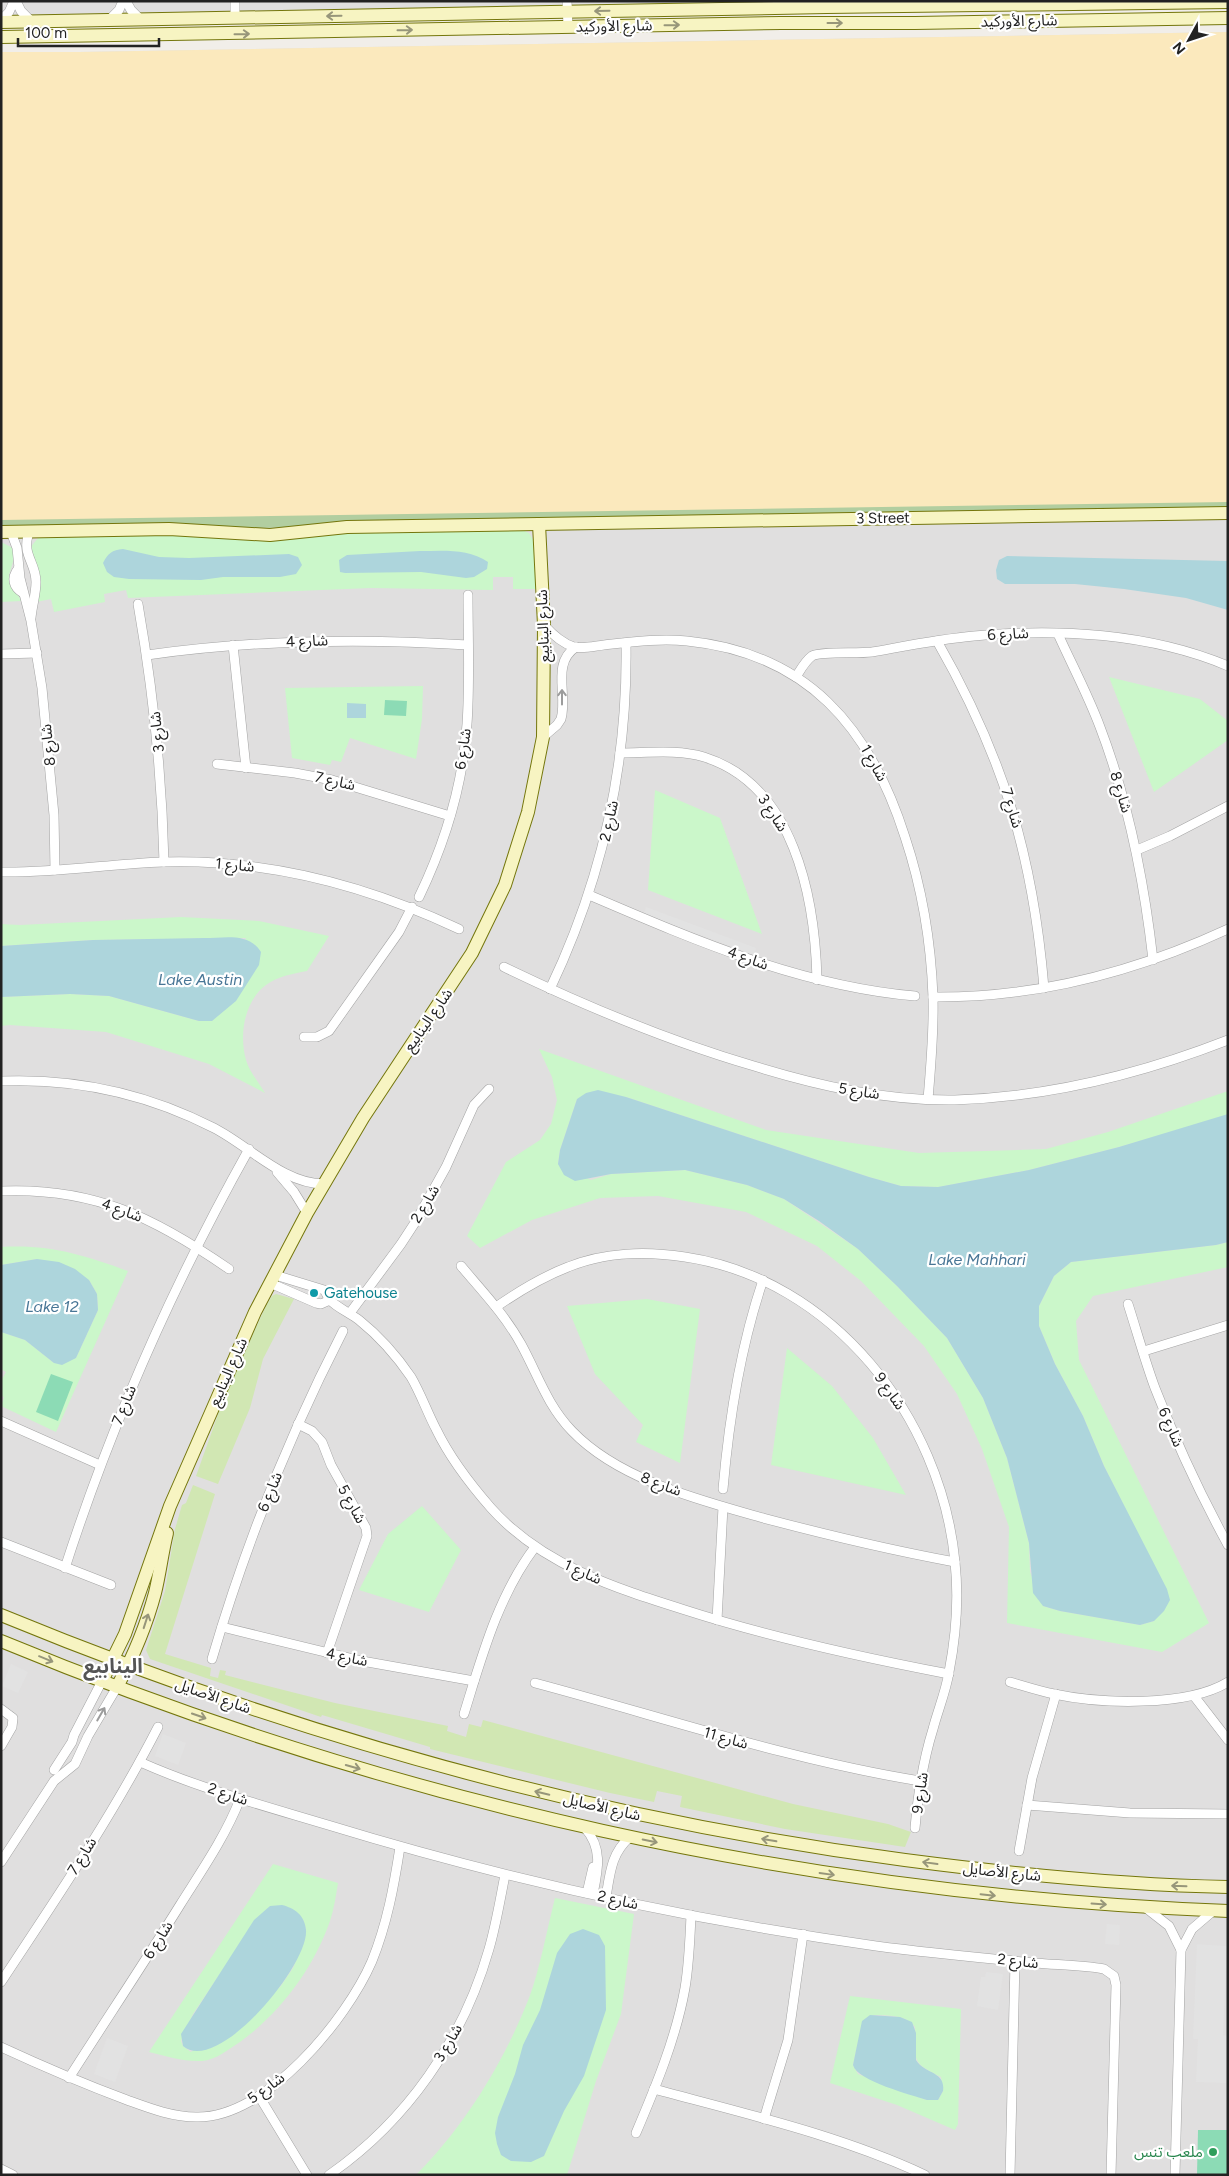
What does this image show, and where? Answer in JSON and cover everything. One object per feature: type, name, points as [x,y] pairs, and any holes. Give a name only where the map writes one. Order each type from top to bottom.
[{"type":"street","points":[[15,1],[21,11],[31,21]]},
{"type":"street","points":[[1,21],[15,1]]},
{"type":"street","points":[[109,20],[125,1],[141,20]]},
{"type":"street","points":[[195,34],[203,28],[230,24],[235,18],[235,1]]},
{"type":"street","name":"شارع الأوركيد","points":[[1,21],[235,18],[567,7],[1228,2]]},
{"type":"street","points":[[781,23],[791,17],[817,16],[823,12],[827,4]]},
{"type":"street","points":[[567,7],[568,27]]},
{"type":"street","name":"شارع الأوركيد","points":[[1,37],[781,23],[1228,18]]},
{"type":"street","name":"3 Street","points":[[6,532],[169,529],[263,535],[347,528],[1228,513]]},
{"type":"street","name":"شارع الينابيع","points":[[54,1781],[56,1760],[66,1741],[74,1735],[125,1634],[162,1526],[228,1370],[306,1213],[385,1084],[453,985],[490,920],[505,885],[518,849],[537,775],[542,737],[544,625],[539,524]]},
{"type":"street","points":[[6,532],[17,548],[19,569]]},
{"type":"street","name":"شارع 8","points":[[29,532],[26,552],[36,580],[31,621]]},
{"type":"street","points":[[32,567],[24,566],[19,569],[13,579],[14,585],[22,592],[29,594],[35,592]]},
{"type":"street","name":"شارع 8","points":[[22,592],[31,621],[51,769],[55,870]]},
{"type":"street","name":"شارع 6","points":[[419,896],[435,863],[450,816],[465,743],[469,686],[468,594]]},
{"type":"street","name":"شارع 3","points":[[138,604],[147,655],[160,770],[164,862]]},
{"type":"street","points":[[542,737],[554,728],[561,719],[562,666],[567,655],[576,648],[563,642],[544,625]]},
{"type":"street","name":"شارع 6","points":[[796,677],[808,659],[818,654],[862,654],[937,641],[1007,634],[1098,636],[1137,641],[1176,649],[1228,666]]},
{"type":"street","name":"شارع 8","points":[[1058,634],[1089,699],[1106,744],[1129,817],[1147,906],[1153,960]]},
{"type":"street","name":"شارع 4","points":[[147,655],[233,645],[345,640],[468,645]]},
{"type":"street","name":"شارع 1","points":[[576,648],[656,640],[686,641],[715,645],[767,660],[796,677],[829,702],[850,725],[878,767],[889,790],[907,840],[918,880],[930,954],[933,997],[932,1048],[928,1098]]},
{"type":"street","name":"شارع 7","points":[[937,641],[981,724],[1014,812],[1034,899],[1044,988]]},
{"type":"street","name":"شارع 2","points":[[550,989],[572,942],[589,895],[609,824],[620,753],[626,643]]},
{"type":"street","points":[[233,645],[246,768]]},
{"type":"street","points":[[1,654],[36,652]]},
{"type":"street","name":"شارع 3","points":[[620,753],[676,752],[702,756],[726,765],[741,775],[765,796],[788,835],[806,889],[813,923],[817,980]]},
{"type":"street","name":"شارع 7","points":[[216,764],[295,773],[332,780],[450,816]]},
{"type":"street","points":[[1137,850],[1170,836],[1228,806]]},
{"type":"street","name":"شارع 1","points":[[1,872],[164,862],[230,864],[305,875],[360,889],[412,908],[459,929]]},
{"type":"street","name":"شارع 4","points":[[589,895],[730,952],[786,972],[857,989],[915,996]]},
{"type":"street","points":[[304,1037],[317,1037],[329,1031],[396,937],[412,908]]},
{"type":"street","points":[[933,997],[990,996],[1044,988],[1097,977],[1153,960],[1228,930]]},
{"type":"street","name":"شارع 5","points":[[504,967],[550,989],[657,1033],[774,1072],[855,1092],[962,1099],[1030,1094],[1132,1073],[1228,1040]]},
{"type":"street","points":[[1,1081],[71,1083],[122,1092],[185,1114],[214,1128],[297,1180],[324,1184]]},
{"type":"street","name":"شارع 2","points":[[350,1313],[406,1236],[446,1167],[474,1105],[490,1089]]},
{"type":"street","points":[[196,1247],[248,1149]]},
{"type":"street","points":[[266,1161],[294,1192],[306,1213]]},
{"type":"street","name":"شارع 4","points":[[1,1191],[54,1192],[104,1203],[152,1221],[196,1247],[229,1270]]},
{"type":"street","name":"شارع 7","points":[[65,1568],[100,1465],[156,1330],[196,1247]]},
{"type":"street","name":"شارع 9","points":[[496,1307],[520,1290],[570,1266],[618,1255],[644,1253],[695,1258],[726,1266],[788,1292],[828,1320],[849,1340],[889,1387],[918,1435],[934,1472],[948,1520],[955,1562],[956,1619],[949,1674],[930,1737],[920,1781],[915,1828]]},
{"type":"street","name":"شارع 8","points":[[461,1266],[496,1307],[520,1343],[538,1383],[552,1407],[572,1431],[598,1454],[620,1468],[644,1479],[723,1507],[861,1543],[955,1562]]},
{"type":"street","points":[[273,1279],[316,1303],[321,1304],[330,1300]]},
{"type":"street","name":"شارع 1","points":[[273,1279],[321,1289],[328,1294],[330,1300],[350,1313],[384,1342],[407,1372],[422,1397],[436,1429],[452,1458],[474,1488],[493,1510],[535,1547],[561,1563],[588,1576],[717,1620],[780,1638],[864,1658],[949,1674]]},
{"type":"street","points":[[723,1490],[728,1441],[739,1374],[748,1331],[763,1280]]},
{"type":"street","name":"شارع 6","points":[[1128,1304],[1174,1435],[1209,1511],[1228,1544]]},
{"type":"street","points":[[1144,1351],[1228,1325]]},
{"type":"street","name":"شارع 6","points":[[212,1659],[261,1514],[298,1424],[343,1331]]},
{"type":"street","points":[[1,1421],[100,1465]]},
{"type":"street","name":"شارع 5","points":[[298,1424],[312,1431],[322,1442],[334,1470],[366,1528],[367,1536],[327,1653]]},
{"type":"street","name":"شارع الينابيع","points":[[1,1862],[54,1781],[75,1764],[85,1742],[137,1649],[153,1599],[166,1538],[180,1494],[182,1480]]},
{"type":"street","points":[[717,1620],[723,1507]]},
{"type":"street","points":[[1,1542],[111,1585]]},
{"type":"street","points":[[464,1714],[474,1681],[506,1595],[523,1562],[535,1547]]},
{"type":"street","name":"شارع الأصايل","points":[[1,1616],[128,1666],[266,1715],[426,1763],[522,1789],[717,1831],[815,1848],[967,1868],[1104,1882],[1228,1887]]},
{"type":"street","name":"شارع 4","points":[[222,1627],[327,1653],[474,1681]]},
{"type":"street","name":"شارع الأصايل","points":[[1,1641],[117,1687],[283,1746],[348,1766],[585,1828],[754,1862],[900,1884],[1016,1898],[1228,1912]]},
{"type":"street","points":[[1010,1682],[1056,1694],[1132,1701],[1194,1696],[1228,1682]]},
{"type":"street","name":"شارع 11","points":[[535,1683],[788,1755],[876,1774],[920,1781]]},
{"type":"street","points":[[1019,1851],[1039,1751],[1056,1694]]},
{"type":"street","points":[[1194,1696],[1228,1740]]},
{"type":"street","points":[[1,1709],[13,1718],[12,1727],[1,1746]]},
{"type":"street","name":"شارع 7","points":[[1,1982],[46,1914],[140,1762],[158,1727]]},
{"type":"street","points":[[74,1735],[85,1742]]},
{"type":"street","name":"شارع 2","points":[[140,1762],[240,1798],[400,1847],[505,1875],[590,1894],[690,1915],[878,1946],[1100,1968],[1111,1972],[1116,1985],[1111,2175]]},
{"type":"street","name":"شارع 6","points":[[70,2078],[216,1848],[240,1798]]},
{"type":"street","points":[[1027,1805],[1121,1813],[1228,1814]]},
{"type":"street","points":[[585,1828],[594,1841],[598,1855],[593,1864],[590,1894]]},
{"type":"street","points":[[606,1897],[614,1859],[620,1847],[630,1837]]},
{"type":"street","name":"شارع 5","points":[[1,2047],[70,2078],[167,2113],[208,2117],[223,2113],[259,2096],[291,2070],[320,2042],[357,1990],[371,1963],[383,1933],[391,1903],[400,1847]]},
{"type":"street","points":[[598,1855],[614,1859]]},
{"type":"street","name":"شارع 3","points":[[329,2175],[376,2137],[403,2109],[428,2079],[448,2045],[478,1982],[489,1949],[505,1875]]},
{"type":"street","points":[[1146,1908],[1168,1926],[1181,1950]]},
{"type":"street","points":[[1175,2175],[1181,1950],[1192,1929],[1213,1911]]},
{"type":"street","points":[[636,2133],[670,2046],[685,1988],[689,1952],[690,1915]]},
{"type":"street","points":[[764,2119],[788,2040],[803,1934]]},
{"type":"street","points":[[1010,2175],[1015,1961]]},
{"type":"street","points":[[654,2089],[861,2148],[925,2175]]},
{"type":"street","points":[[259,2096],[307,2175]]},
{"type":"street","points":[[1,2169],[13,2175]]},
{"type":"shaded area","points":[[1,1],[1211,1],[989,10],[1,28]]},
{"type":"shaded area","points":[[1228,32],[1228,2175],[1,2175],[1,52]]},
{"type":"shaded area","points":[[646,907],[756,948],[754,955],[644,914]]},
{"type":"shaded area","points":[[11,1664],[28,1672],[18,1693],[2,1686]]},
{"type":"shaded area","points":[[163,1734],[186,1743],[178,1765],[155,1756]]},
{"type":"shaded area","points":[[1107,1924],[1120,1925],[1119,1945],[1105,1944]]},
{"type":"shaded area","points":[[1197,1944],[1227,1946],[1223,2035],[1228,2036],[1228,2083],[1196,2082],[1198,2039],[1193,2039]]},
{"type":"shaded area","points":[[986,1972],[1003,1974],[998,2010],[977,2006],[981,1977],[985,1977]]},
{"type":"shaded area","points":[[107,2038],[128,2046],[115,2082],[94,2074]]},
{"type":"green space","points":[[1228,496],[1228,513],[1,532],[1,519]]},
{"type":"green space","points":[[522,530],[529,533],[534,541],[536,589],[513,589],[513,577],[493,577],[493,590],[371,588],[128,598],[126,590],[104,594],[105,602],[54,612],[51,599],[36,602],[40,582],[29,549],[38,538],[47,536],[170,535],[265,541],[334,533]]},
{"type":"green space","points":[[1,542],[13,548],[15,555],[9,575],[21,601],[1,602]]},
{"type":"green space","points":[[1109,677],[1200,699],[1228,721],[1228,740],[1154,792]]},
{"type":"green space","points":[[423,686],[422,719],[416,759],[350,738],[341,762],[332,760],[330,765],[292,758],[285,688]]},
{"type":"green space","points":[[385,700],[407,701],[406,716],[384,715]]},
{"type":"green space","points":[[655,790],[720,818],[762,934],[648,890]]},
{"type":"green space","points":[[181,917],[259,921],[329,936],[307,971],[275,979],[259,992],[248,1009],[243,1030],[246,1060],[265,1093],[209,1064],[106,1032],[10,1025],[1,1026],[1,997],[70,994],[109,996],[199,1021],[212,1021],[246,938],[93,940],[1,946],[1,924],[20,925]]},
{"type":"green space","points":[[539,1049],[766,1130],[919,1153],[1046,1149],[1108,1132],[1228,1091],[1228,1114],[1215,1120],[1029,1170],[939,1187],[901,1186],[869,1177],[626,1097],[577,1099],[560,1150],[558,1164],[591,1180],[611,1174],[685,1170],[747,1185],[784,1199],[858,1249],[947,1338],[983,1398],[1007,1458],[1029,1543],[1030,1572],[1043,1606],[1060,1611],[1140,1625],[1154,1621],[1128,1514],[1104,1466],[1083,1416],[1055,1364],[1039,1326],[1039,1306],[1054,1276],[1071,1262],[1228,1242],[1228,1267],[1093,1296],[1076,1321],[1079,1360],[1209,1623],[1162,1652],[1007,1623],[1009,1527],[982,1449],[957,1394],[924,1346],[861,1281],[817,1246],[746,1212],[658,1196],[600,1198],[532,1220],[480,1248],[467,1236],[506,1162],[540,1140],[551,1124],[557,1100],[552,1077]]},
{"type":"green space","points":[[1,1247],[51,1249],[96,1260],[128,1271],[56,1432],[1,1406],[4,1397],[1,1396],[1,1381],[6,1372],[1,1369],[1,1332],[25,1340],[54,1363],[76,1358],[98,1310],[97,1294],[89,1280],[37,1259],[1,1265]]},
{"type":"green space","points":[[276,1294],[294,1299],[263,1359],[250,1408],[218,1484],[196,1476],[226,1392],[266,1306],[272,1296]]},
{"type":"green space","points":[[647,1299],[700,1309],[680,1463],[636,1442],[643,1425],[595,1374],[567,1306]]},
{"type":"green space","points":[[787,1348],[832,1386],[873,1438],[906,1495],[771,1465]]},
{"type":"green space","points":[[51,1374],[73,1382],[58,1421],[36,1412]]},
{"type":"green space","points":[[193,1485],[215,1494],[165,1654],[211,1668],[210,1676],[218,1678],[220,1670],[226,1671],[225,1675],[335,1703],[448,1726],[447,1731],[466,1737],[469,1724],[481,1727],[483,1720],[793,1804],[888,1824],[911,1832],[905,1847],[785,1829],[680,1807],[682,1796],[657,1791],[654,1802],[610,1793],[430,1749],[430,1747],[322,1715],[321,1717],[150,1659],[146,1650],[165,1591],[175,1529],[182,1505],[186,1503]]},
{"type":"green space","points":[[422,1506],[461,1550],[429,1612],[359,1590],[388,1534]]},
{"type":"green space","points":[[273,1864],[338,1883],[330,1921],[315,1956],[282,2003],[255,2030],[227,2051],[207,2060],[182,2060],[149,2052]],"holes":[[[303,1919],[306,1930],[303,1944],[293,1968],[280,1987],[191,2052],[183,2046],[181,2041],[193,2014],[230,1959]]]},
{"type":"green space","points":[[555,1898],[634,1914],[621,2014],[596,2081],[567,2175],[416,2175],[451,2136],[467,2114],[508,2046],[533,1987]]},
{"type":"green space","points":[[850,1996],[961,2009],[958,2124],[955,2130],[897,2105],[830,2083]],"holes":[[[873,2015],[901,2018],[907,2020],[915,2027],[916,2058],[923,2067],[941,2077],[943,2091],[938,2100],[927,2100],[858,2074],[853,2065],[858,2042]]]},
{"type":"green space","name":"ملعب تنس","points":[[1198,2130],[1228,2130],[1228,2175],[1197,2175]]},
{"type":"sand","points":[[1228,32],[1228,502],[1,520],[1,52]]},
{"type":"water","points":[[123,549],[159,557],[189,558],[289,554],[298,557],[302,565],[296,574],[280,577],[223,577],[201,580],[114,577],[107,572],[103,563],[111,553]]},
{"type":"water","points":[[455,551],[472,554],[488,562],[487,569],[474,577],[466,578],[421,572],[340,572],[339,560],[347,555]]},
{"type":"water","points":[[1007,556],[1228,561],[1228,610],[1186,598],[1124,589],[1075,584],[1005,584],[997,579],[996,570],[999,560]]},
{"type":"water","points":[[347,703],[366,704],[366,718],[347,718]]},
{"type":"water","name":"Lake Austin","points":[[228,937],[250,941],[256,946],[261,952],[259,965],[236,1001],[212,1021],[199,1021],[109,996],[70,994],[1,997],[1,946],[93,940]]},
{"type":"water","name":"Lake Mahhari","points":[[598,1090],[626,1097],[901,1186],[938,1187],[1029,1170],[1119,1147],[1228,1114],[1228,1242],[1071,1262],[1054,1276],[1039,1306],[1039,1326],[1055,1364],[1083,1416],[1104,1466],[1167,1589],[1170,1600],[1164,1611],[1154,1621],[1140,1625],[1060,1611],[1043,1606],[1033,1593],[1029,1543],[1007,1458],[983,1398],[947,1338],[858,1249],[784,1199],[747,1185],[685,1170],[611,1174],[575,1181],[564,1175],[558,1164],[560,1150],[577,1099],[586,1093]]},
{"type":"water","name":"Lake 12","points":[[37,1259],[59,1262],[75,1269],[89,1280],[97,1294],[98,1310],[76,1358],[62,1365],[54,1363],[25,1340],[1,1332],[1,1265]]},
{"type":"water","points":[[282,1905],[291,1908],[301,1916],[306,1930],[303,1946],[293,1967],[277,1990],[238,2032],[217,2045],[198,2051],[183,2046],[181,2034],[254,1920],[270,1906]]},
{"type":"water","points":[[583,1929],[599,1935],[605,1946],[606,2010],[584,2076],[564,2111],[544,2156],[531,2162],[511,2161],[501,2155],[497,2144],[495,2133],[498,2117],[515,2074],[523,2045],[540,2010],[557,1953],[570,1934]]},
{"type":"water","points":[[870,2015],[900,2017],[912,2022],[916,2033],[916,2060],[924,2068],[938,2076],[943,2084],[943,2091],[938,2100],[927,2100],[886,2087],[864,2077],[857,2071],[853,2065],[862,2021]]},
{"type":"place","name":"Gatehouse","points":[[314,1293]]},
{"type":"place","name":"ملعب تنس","points":[[1213,2152]]},
{"type":"district","name":"الينابيع","points":[[113,1666]]}]
